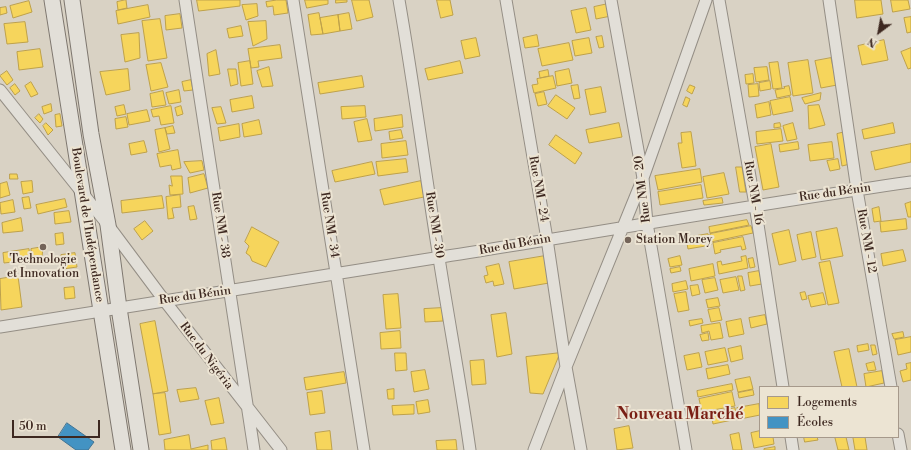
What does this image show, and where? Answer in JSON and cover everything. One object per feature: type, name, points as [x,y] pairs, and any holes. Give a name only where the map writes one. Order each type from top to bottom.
[{"type":"main road","name":"Boulevard de l'Indépendance","points":[[52,0],[123,450]]},
{"type":"main road","name":"Boulevard de l'Indépendance","points":[[72,0],[91,134],[108,225],[141,450]]},
{"type":"street","name":"Rue NM - 38","points":[[185,0],[254,450]]},
{"type":"street","name":"Rue NM - 34","points":[[293,0],[364,450]]},
{"type":"street","name":"Rue NM - 30","points":[[399,0],[470,450]]},
{"type":"street","name":"Rue NM - 24","points":[[506,0],[547,239],[566,367],[582,450]]},
{"type":"street","name":"Rue NM - 20","points":[[611,0],[643,178],[647,223],[686,450]]},
{"type":"street","points":[[534,450],[643,178],[706,0]]},
{"type":"street","name":"Rue NM - 16","points":[[719,0],[755,205],[784,386]]},
{"type":"street","name":"Rue NM - 12","points":[[829,0],[857,190],[891,386]]},
{"type":"street","name":"Rue du Nigéria","points":[[0,90],[108,225],[247,409],[280,450]]},
{"type":"street","name":"Rue du Bénin","points":[[0,327],[100,310],[439,258],[755,205],[911,182]]},
{"type":"street","points":[[791,438],[793,450]]},
{"type":"street","points":[[899,438],[901,450]]},
{"type":"building: Logements","points":[[126,0],[127,8],[118,10],[117,2]]},
{"type":"building: Logements","points":[[197,0],[240,0],[240,6],[199,11]]},
{"type":"building: Logements","points":[[286,0],[288,13],[274,15],[273,6],[267,7],[266,2]]},
{"type":"building: Logements","points":[[305,0],[328,0],[328,4],[307,8]]},
{"type":"building: Logements","points":[[336,0],[347,0],[347,2],[336,3]]},
{"type":"building: Logements","points":[[352,0],[369,0],[373,17],[357,21]]},
{"type":"building: Logements","points":[[437,0],[450,0],[453,15],[441,18]]},
{"type":"building: Logements","points":[[855,0],[881,0],[883,14],[857,18]]},
{"type":"building: Logements","points":[[891,0],[908,0],[910,9],[893,12]]},
{"type":"building: Logements","points":[[29,1],[32,12],[13,18],[10,6]]},
{"type":"building: Logements","points":[[257,4],[258,16],[246,20],[242,5]]},
{"type":"building: Logements","points":[[608,4],[611,16],[596,19],[594,7]]},
{"type":"building: Logements","points":[[148,5],[150,17],[118,24],[116,11]]},
{"type":"building: Logements","points":[[6,7],[7,13],[0,15],[0,8]]},
{"type":"building: Logements","points":[[586,8],[591,30],[576,33],[571,11]]},
{"type":"building: Logements","points":[[319,13],[323,34],[311,35],[308,15]]},
{"type":"building: Logements","points":[[349,13],[352,29],[340,31],[338,15]]},
{"type":"building: Logements","points":[[180,14],[182,28],[166,30],[165,16]]},
{"type":"building: Logements","points":[[338,15],[340,31],[323,34],[320,18]]},
{"type":"building: Logements","points":[[911,17],[911,32],[907,33],[904,18]]},
{"type":"building: Logements","points":[[160,19],[167,58],[148,61],[142,21]]},
{"type":"building: Logements","points":[[266,21],[267,39],[253,46],[248,22]]},
{"type":"building: Logements","points":[[25,22],[28,42],[7,44],[4,24]]},
{"type":"building: Logements","points":[[241,26],[243,36],[229,38],[227,29]]},
{"type":"building: Logements","points":[[139,33],[140,58],[125,62],[121,35]]},
{"type":"building: Logements","points":[[537,35],[539,46],[525,48],[523,38]]},
{"type":"building: Logements","points":[[602,36],[604,47],[599,48],[596,37]]},
{"type":"building: Logements","points":[[476,38],[480,56],[465,59],[461,41]]},
{"type":"building: Logements","points":[[589,38],[592,53],[575,56],[572,41]]},
{"type":"building: Logements","points":[[884,40],[888,60],[862,65],[858,46]]},
{"type":"building: Logements","points":[[569,43],[573,60],[542,66],[538,49]]},
{"type":"building: Logements","points":[[280,45],[282,58],[258,61],[259,67],[251,68],[248,49]]},
{"type":"building: Logements","points":[[911,48],[911,68],[908,69],[901,52]]},
{"type":"building: Logements","points":[[40,49],[43,67],[19,70],[17,52]]},
{"type":"building: Logements","points":[[216,50],[220,74],[209,76],[207,54]]},
{"type":"building: Logements","points":[[831,58],[837,85],[821,88],[815,61]]},
{"type":"building: Logements","points":[[808,60],[813,93],[793,96],[788,63]]},
{"type":"building: Logements","points":[[250,61],[253,84],[241,86],[238,63]]},
{"type":"building: Logements","points":[[460,61],[463,73],[428,80],[425,69]]},
{"type":"building: Logements","points":[[778,62],[782,88],[773,89],[769,63]]},
{"type":"building: Logements","points":[[161,63],[168,87],[151,91],[146,65]]},
{"type":"building: Logements","points":[[269,67],[273,86],[262,87],[257,71]]},
{"type":"building: Logements","points":[[767,67],[769,80],[756,82],[754,68]]},
{"type":"building: Logements","points":[[128,69],[130,90],[106,95],[100,72]]},
{"type":"building: Logements","points":[[228,69],[236,69],[238,84],[231,86]]},
{"type":"building: Logements","points":[[569,69],[572,83],[557,86],[555,72]]},
{"type":"building: Logements","points":[[548,70],[549,76],[540,78],[539,72]]},
{"type":"building: Logements","points":[[7,71],[13,80],[7,85],[0,76]]},
{"type":"building: Logements","points":[[753,74],[754,83],[746,84],[745,75]]},
{"type":"building: Logements","points":[[362,76],[364,87],[320,94],[318,83]]},
{"type":"building: Logements","points":[[553,76],[556,88],[534,93],[532,85],[538,84],[537,79]]},
{"type":"building: Logements","points":[[191,80],[193,90],[184,91],[182,82]]},
{"type":"building: Logements","points":[[770,81],[771,89],[760,91],[759,83]]},
{"type":"building: Logements","points":[[31,82],[38,94],[31,97],[25,86]]},
{"type":"building: Logements","points":[[15,84],[20,91],[15,95],[10,88]]},
{"type":"building: Logements","points":[[758,84],[759,96],[749,97],[748,85]]},
{"type":"building: Logements","points":[[578,85],[580,98],[574,99],[571,86]]},
{"type":"building: Logements","points":[[690,85],[695,87],[692,94],[687,91]]},
{"type":"building: Logements","points":[[789,86],[791,95],[777,98],[775,90]]},
{"type":"building: Logements","points":[[601,87],[606,112],[590,115],[585,90]]},
{"type":"building: Logements","points":[[179,90],[181,102],[169,104],[166,93]]},
{"type":"building: Logements","points":[[163,91],[166,105],[152,107],[150,94]]},
{"type":"building: Logements","points":[[544,92],[547,104],[538,106],[535,94]]},
{"type":"building: Logements","points":[[821,93],[820,100],[805,104],[802,98]]},
{"type":"building: Logements","points":[[556,95],[575,108],[567,119],[548,106]]},
{"type":"building: Logements","points":[[252,96],[254,108],[232,112],[230,100]]},
{"type":"building: Logements","points":[[686,97],[690,99],[687,107],[683,105]]},
{"type":"building: Logements","points":[[790,97],[793,111],[773,115],[770,101]]},
{"type":"building: Logements","points":[[769,102],[771,115],[757,118],[755,105]]},
{"type":"building: Logements","points":[[51,104],[52,111],[44,114],[42,107]]},
{"type":"building: Logements","points":[[124,105],[126,114],[117,116],[115,107]]},
{"type":"building: Logements","points":[[819,105],[825,125],[809,129],[808,106]]},
{"type":"building: Logements","points":[[171,106],[174,123],[161,125],[159,116],[153,117],[151,110]]},
{"type":"building: Logements","points":[[181,106],[183,114],[177,116],[175,108]]},
{"type":"building: Logements","points":[[365,106],[366,117],[342,119],[341,107]]},
{"type":"building: Logements","points":[[221,107],[226,123],[217,124],[212,108]]},
{"type":"building: Logements","points":[[147,110],[150,121],[129,125],[127,114]]},
{"type":"building: Logements","points":[[39,114],[43,119],[40,123],[35,118]]},
{"type":"building: Logements","points":[[60,114],[62,126],[56,127],[55,115]]},
{"type":"building: Logements","points":[[402,115],[403,127],[375,131],[374,119]]},
{"type":"building: Logements","points":[[126,117],[128,127],[116,129],[115,119]]},
{"type":"building: Logements","points":[[367,119],[372,140],[358,142],[354,122]]},
{"type":"building: Logements","points":[[259,120],[262,134],[244,137],[242,124]]},
{"type":"building: Logements","points":[[46,123],[53,130],[48,135],[43,126]]},
{"type":"building: Logements","points":[[619,123],[622,137],[589,143],[586,130]]},
{"type":"building: Logements","points":[[780,123],[781,127],[774,128],[774,124]]},
{"type":"building: Logements","points":[[793,123],[797,139],[787,141],[783,126]]},
{"type":"building: Logements","points":[[893,123],[895,133],[864,139],[862,130]]},
{"type":"building: Logements","points":[[239,124],[240,137],[220,141],[218,128]]},
{"type":"building: Logements","points":[[173,126],[175,133],[167,134],[165,128]]},
{"type":"building: Logements","points":[[165,128],[170,149],[159,152],[155,130]]},
{"type":"building: Logements","points":[[781,129],[783,141],[757,144],[756,132]]},
{"type":"building: Logements","points":[[401,130],[403,138],[390,140],[389,132]]},
{"type":"building: Logements","points":[[691,132],[696,166],[682,168],[678,143],[682,143],[681,133]]},
{"type":"building: Logements","points":[[845,132],[850,164],[842,166],[837,134]]},
{"type":"building: Logements","points":[[556,135],[582,153],[575,164],[549,145]]},
{"type":"building: Logements","points":[[144,141],[147,152],[131,155],[129,144]]},
{"type":"building: Logements","points":[[406,141],[408,155],[382,158],[381,144]]},
{"type":"building: Logements","points":[[798,142],[799,149],[780,152],[779,145]]},
{"type":"building: Logements","points":[[832,142],[834,158],[810,161],[808,145]]},
{"type":"building: Logements","points":[[771,144],[779,187],[763,190],[755,147]]},
{"type":"building: Logements","points":[[911,144],[911,162],[875,170],[871,152]]},
{"type":"building: Logements","points":[[178,150],[181,168],[172,170],[171,165],[160,167],[157,154]]},
{"type":"building: Logements","points":[[406,159],[408,172],[378,176],[376,162]]},
{"type":"building: Logements","points":[[838,159],[840,169],[830,171],[827,161]]},
{"type":"building: Logements","points":[[202,161],[204,170],[190,173],[184,162]]},
{"type":"building: Logements","points":[[372,162],[375,174],[335,182],[332,171]]},
{"type":"building: Logements","points":[[736,167],[742,167],[746,192],[740,192]]},
{"type":"building: Logements","points":[[700,169],[702,182],[658,190],[655,176]]},
{"type":"building: Logements","points":[[724,173],[729,194],[707,198],[703,177]]},
{"type":"building: Logements","points":[[10,174],[17,174],[18,179],[10,179]]},
{"type":"building: Logements","points":[[204,174],[208,188],[190,193],[188,178]]},
{"type":"building: Logements","points":[[171,176],[182,176],[183,194],[170,195],[169,185],[172,186]]},
{"type":"building: Logements","points":[[32,181],[33,192],[23,194],[21,182]]},
{"type":"building: Logements","points":[[421,181],[424,197],[384,205],[380,190]]},
{"type":"building: Logements","points":[[7,182],[10,195],[0,198],[0,184]]},
{"type":"building: Logements","points":[[701,185],[703,198],[660,205],[658,192]]},
{"type":"building: Logements","points":[[180,195],[181,207],[172,208],[174,218],[168,219],[166,197]]},
{"type":"building: Logements","points":[[162,196],[164,208],[122,213],[121,201]]},
{"type":"building: Logements","points":[[29,197],[31,208],[24,209],[22,198]]},
{"type":"building: Logements","points":[[722,198],[723,203],[704,205],[703,201]]},
{"type":"building: Logements","points":[[65,199],[67,207],[38,214],[36,205]]},
{"type":"building: Logements","points":[[13,200],[15,212],[1,214],[0,203]]},
{"type":"building: Logements","points":[[911,202],[911,217],[908,217],[905,204]]},
{"type":"building: Logements","points":[[194,206],[197,219],[190,220],[188,207]]},
{"type":"building: Logements","points":[[879,207],[881,221],[874,222],[872,209]]},
{"type":"building: Logements","points":[[69,211],[71,222],[55,224],[54,213]]},
{"type":"building: Logements","points":[[21,218],[23,231],[3,233],[2,223]]},
{"type":"building: Logements","points":[[906,219],[907,229],[881,232],[880,222]]},
{"type":"building: Logements","points":[[747,220],[749,225],[710,233],[709,227]]},
{"type":"building: Logements","points":[[145,221],[153,231],[142,240],[134,229]]},
{"type":"building: Logements","points":[[751,226],[753,233],[711,242],[710,234]]},
{"type":"building: Logements","points":[[252,227],[279,242],[266,267],[252,261],[250,256],[246,253],[249,246],[245,242]]},
{"type":"building: Logements","points":[[837,228],[843,256],[821,260],[816,232]]},
{"type":"building: Logements","points":[[789,230],[796,261],[779,265],[772,234]]},
{"type":"building: Logements","points":[[811,232],[816,257],[802,260],[797,235]]},
{"type":"building: Logements","points":[[63,233],[64,244],[56,245],[55,234]]},
{"type":"building: Logements","points":[[708,234],[711,245],[688,249],[686,238]]},
{"type":"building: Logements","points":[[743,237],[746,249],[742,250],[741,246],[720,250],[721,252],[715,254],[713,243]]},
{"type":"building: Logements","points":[[43,247],[42,257],[32,259],[31,249]]},
{"type":"building: Logements","points":[[29,249],[30,260],[4,263],[3,253]]},
{"type":"building: Logements","points":[[903,250],[906,261],[883,266],[881,254]]},
{"type":"building: Logements","points":[[75,253],[77,267],[63,269],[61,255]]},
{"type":"building: Logements","points":[[545,256],[549,283],[514,289],[509,262]]},
{"type":"building: Logements","points":[[680,256],[682,265],[670,267],[668,259]]},
{"type":"building: Logements","points":[[746,256],[748,268],[719,274],[717,262],[721,261],[722,265],[742,261],[741,257]]},
{"type":"building: Logements","points":[[753,258],[755,267],[750,268],[748,259]]},
{"type":"building: Logements","points":[[830,261],[839,303],[828,305],[819,263]]},
{"type":"building: Logements","points":[[499,264],[504,284],[494,286],[493,281],[486,283],[484,276],[488,275],[486,267]]},
{"type":"building: Logements","points":[[713,264],[715,276],[691,281],[689,269]]},
{"type":"building: Logements","points":[[680,267],[681,271],[671,273],[670,269]]},
{"type":"building: Logements","points":[[759,271],[762,284],[750,286],[748,273]]},
{"type":"building: Logements","points":[[18,276],[22,307],[1,310],[0,279]]},
{"type":"building: Logements","points":[[738,276],[742,276],[745,290],[741,291]]},
{"type":"building: Logements","points":[[736,277],[739,290],[723,293],[720,280]]},
{"type":"building: Logements","points":[[715,278],[718,290],[705,293],[702,280]]},
{"type":"building: Logements","points":[[686,281],[688,289],[673,292],[672,284]]},
{"type":"building: Logements","points":[[698,285],[700,294],[692,296],[690,286]]},
{"type":"building: Logements","points":[[74,287],[75,298],[65,299],[64,288]]},
{"type":"building: Logements","points":[[686,292],[689,310],[678,312],[674,294]]},
{"type":"building: Logements","points":[[805,292],[807,299],[802,300],[800,293]]},
{"type":"building: Logements","points":[[823,293],[826,304],[811,307],[808,296]]},
{"type":"building: Logements","points":[[398,294],[401,328],[386,329],[383,295]]},
{"type":"building: Logements","points":[[718,298],[720,306],[708,308],[706,300]]},
{"type":"building: Logements","points":[[442,308],[443,321],[425,322],[424,309]]},
{"type":"building: Logements","points":[[719,308],[722,320],[711,322],[708,310]]},
{"type":"building: Logements","points":[[506,313],[512,354],[497,357],[491,315]]},
{"type":"building: Logements","points":[[765,315],[767,324],[751,328],[749,318]]},
{"type":"building: Logements","points":[[702,319],[703,323],[690,326],[689,321]]},
{"type":"building: Logements","points":[[741,319],[744,334],[729,337],[726,322]]},
{"type":"building: Logements","points":[[155,321],[168,391],[153,394],[140,324]]},
{"type":"building: Logements","points":[[720,323],[723,338],[711,340],[709,331],[702,333],[701,326]]},
{"type":"building: Logements","points":[[400,331],[401,348],[381,349],[380,333]]},
{"type":"building: Logements","points":[[903,332],[904,337],[894,339],[892,334]]},
{"type":"building: Logements","points":[[708,333],[709,340],[702,341],[700,335]]},
{"type":"building: Logements","points":[[911,337],[911,352],[898,355],[895,340]]},
{"type":"building: Logements","points":[[868,344],[869,350],[858,352],[857,346]]},
{"type":"building: Logements","points":[[871,345],[875,345],[877,354],[873,355]]},
{"type":"building: Logements","points":[[741,346],[743,359],[731,362],[728,349]]},
{"type":"building: Logements","points":[[725,348],[728,361],[708,365],[705,352]]},
{"type":"building: Logements","points":[[849,349],[857,386],[842,386],[834,352]]},
{"type":"building: Logements","points":[[395,353],[406,353],[407,370],[396,371]]},
{"type":"building: Logements","points":[[560,353],[543,394],[530,393],[526,357]]},
{"type":"building: Logements","points":[[699,353],[702,367],[687,370],[684,356]]},
{"type":"building: Logements","points":[[484,360],[486,384],[472,385],[470,361]]},
{"type":"building: Logements","points":[[874,362],[876,370],[868,371],[866,364]]},
{"type":"building: Logements","points":[[911,363],[911,380],[903,382],[900,371],[907,369],[906,364]]},
{"type":"building: Logements","points":[[728,365],[730,374],[708,379],[706,369]]},
{"type":"building: Logements","points":[[425,370],[429,389],[414,392],[411,372]]},
{"type":"building: Logements","points":[[882,371],[884,383],[866,386],[864,374]]},
{"type":"building: Logements","points":[[344,372],[346,383],[306,390],[304,378]]},
{"type":"building: Logements","points":[[750,377],[753,389],[738,392],[735,380]]},
{"type":"building: Logements","points":[[732,384],[733,390],[698,397],[697,391]]},
{"type":"building: Logements","points":[[196,388],[199,399],[180,402],[177,390]]},
{"type":"building: Logements","points":[[394,389],[394,399],[388,399],[387,390]]},
{"type":"building: Logements","points":[[753,390],[754,395],[739,398],[738,393]]},
{"type":"building: Logements","points":[[322,391],[325,413],[310,415],[307,393]]},
{"type":"building: Logements","points":[[732,392],[735,406],[702,412],[699,399]]},
{"type":"building: Logements","points":[[165,393],[171,433],[159,435],[153,394]]},
{"type":"building: Logements","points":[[219,398],[224,423],[211,425],[205,401]]},
{"type":"building: Logements","points":[[428,400],[430,412],[418,414],[416,402]]},
{"type":"building: Logements","points":[[759,404],[759,415],[740,419],[737,408]]},
{"type":"building: Logements","points":[[414,405],[414,414],[393,415],[392,406]]},
{"type":"building: Logements","points":[[735,408],[737,419],[713,424],[711,413]]},
{"type":"building: Logements","points":[[629,426],[633,448],[617,450],[614,429]]},
{"type":"building: Logements","points":[[330,431],[332,450],[317,450],[315,433]]},
{"type":"building: Logements","points":[[759,431],[759,438],[773,438],[774,444],[754,448],[751,433]]},
{"type":"building: Logements","points":[[739,433],[742,450],[733,450],[730,435]]},
{"type":"building: Logements","points":[[189,435],[191,449],[208,445],[208,450],[165,450],[164,440]]},
{"type":"building: Logements","points":[[225,438],[227,450],[212,450],[211,441]]},
{"type":"building: Logements","points":[[804,438],[817,438],[818,440],[805,442]]},
{"type":"building: Logements","points":[[835,438],[846,438],[849,450],[838,450]]},
{"type":"building: Logements","points":[[853,438],[865,438],[867,450],[855,450]]},
{"type":"building: Logements","points":[[456,440],[457,450],[437,450],[436,441]]},
{"type":"building: Logements","points":[[775,447],[775,450],[764,450],[764,449]]},
{"type":"building: Écoles","points":[[67,423],[94,442],[88,450],[76,450],[58,437]]},
{"type":"place","name":"Station Morey","points":[[628,240]]},
{"type":"place","name":"Technologie et Innovation","points":[[43,247]]},
{"type":"district","name":"Nouveau Marché","points":[[680,415]]}]
